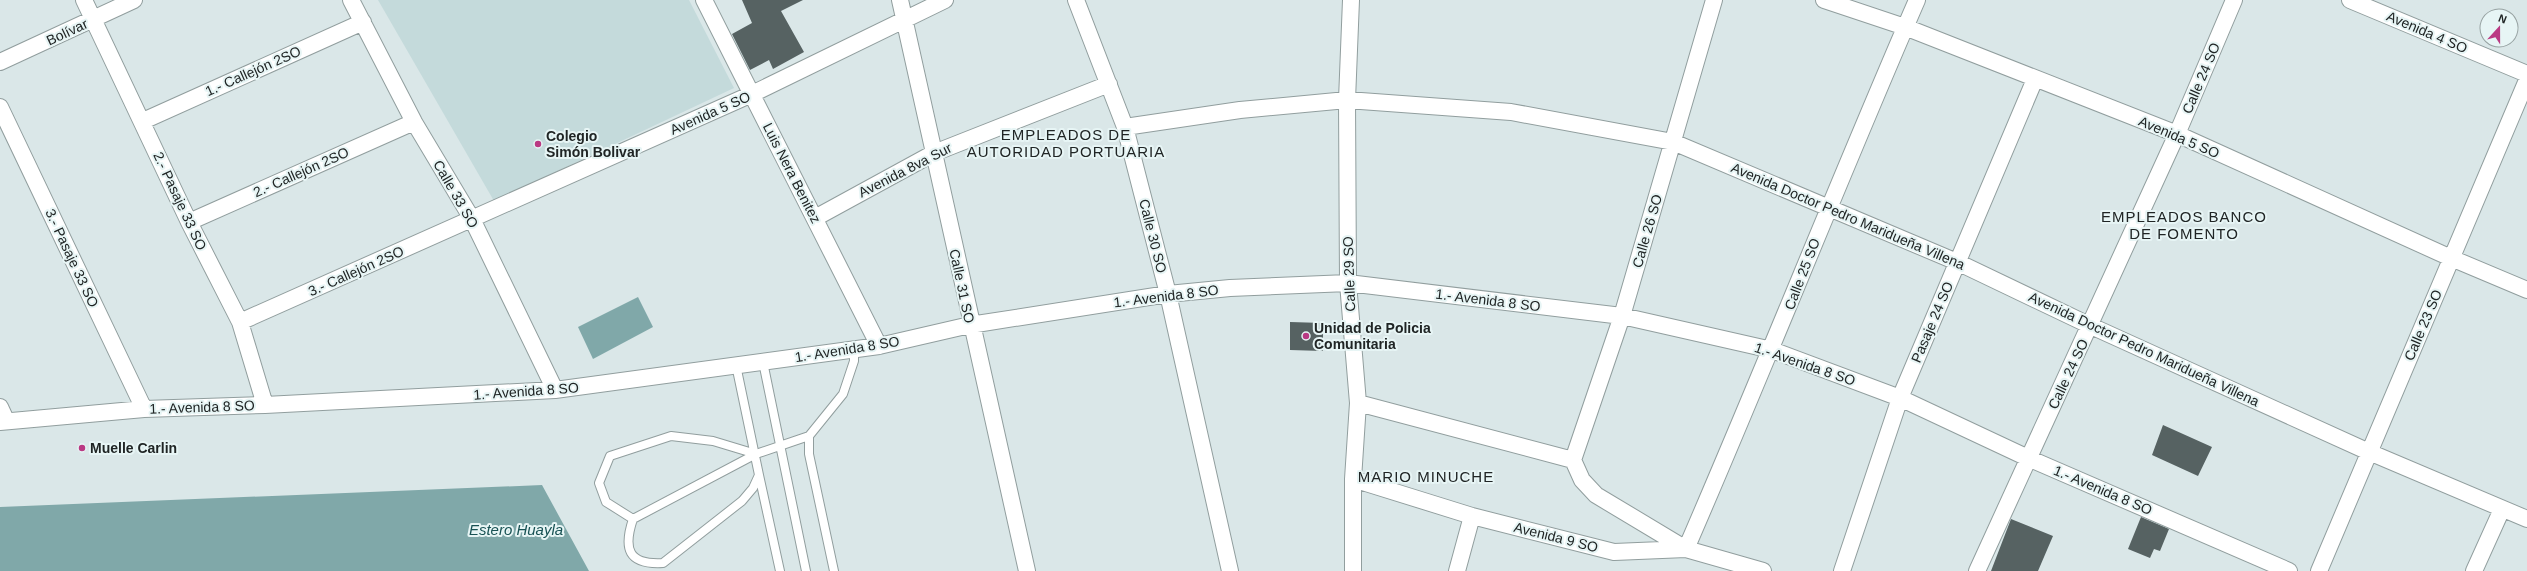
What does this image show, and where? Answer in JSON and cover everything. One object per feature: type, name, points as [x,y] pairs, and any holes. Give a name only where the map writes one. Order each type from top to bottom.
[{"type":"street","name":"2.- Pasaje 33 SO","points":[[84,0],[189,222],[240,322],[265,405]]},
{"type":"street","name":"Bolívar","points":[[0,62],[134,0]]},
{"type":"street","name":"Calle 33 SO","points":[[351,0],[414,122],[472,219],[555,390]]},
{"type":"street","name":"Luis Nera Benitez","points":[[704,0],[879,346]]},
{"type":"street","name":"Calle 31 SO","points":[[900,0],[934,152],[970,325],[1027,571]]},
{"type":"street","name":"Avenida 5 SO","points":[[472,219],[752,94],[945,0]]},
{"type":"street","name":"Calle 30 SO","points":[[1076,0],[1125,127],[1168,294],[1230,571]]},
{"type":"street","name":"Calle 29 SO","points":[[1351,0],[1347,100],[1348,283],[1358,403],[1353,479],[1353,571]]},
{"type":"street","name":"Calle 26 SO","points":[[1573,460],[1622,316],[1714,0]]},
{"type":"street","name":"Avenida 5 SO","points":[[1824,0],[1905,27],[2177,134],[2451,258],[2527,290]]},
{"type":"street","name":"Calle 25 SO","points":[[1686,549],[1772,350],[1828,207],[1917,0]]},
{"type":"street","name":"Calle 24 SO","points":[[1977,571],[2177,134],[2234,0]]},
{"type":"street","name":"Avenida 4 SO","points":[[2350,0],[2527,74]]},
{"type":"street","name":"1.- Callejón 2SO","points":[[142,121],[363,22]]},
{"type":"street","name":"Pasaje 24 SO","points":[[1842,571],[1900,398],[2035,79]]},
{"type":"street","name":"Calle 23 SO","points":[[2319,571],[2527,80]]},
{"type":"street","name":"Avenida 8va Sur","points":[[815,218],[934,152],[1109,84]]},
{"type":"street","name":"Avenida Doctor Pedro Maridueña Villena","points":[[1125,127],[1240,110],[1347,100],[1511,112],[1673,142],[1957,262],[2090,326],[2369,452],[2527,519]]},
{"type":"street","name":"3.- Pasaje 33 SO","points":[[0,108],[144,409]]},
{"type":"street","name":"2.- Callejón 2SO","points":[[189,222],[414,122]]},
{"type":"street","name":"3.- Callejón 2SO","points":[[240,322],[472,219]]},
{"type":"street","name":"1.- Avenida 8 SO","points":[[2,416],[265,405],[555,390],[879,346],[970,325],[1168,294],[1230,288],[1348,283],[1622,316],[1772,350],[1900,398],[2028,458],[2289,571]]},
{"type":"street","points":[[1358,403],[1573,460],[1582,480],[1596,496],[1686,549]]},
{"type":"street","name":"Avenida 9 SO","points":[[1353,479],[1472,516],[1614,552],[1686,549],[1763,571]]},
{"type":"street","points":[[2474,571],[2502,509]]},
{"type":"street","points":[[1457,571],[1472,516]]},
{"type":"lane","points":[[759,475],[753,488],[742,501],[663,563],[650,564],[635,558],[628,548],[627,537],[633,519],[756,454],[809,436],[843,394],[854,361],[854,349]]},
{"type":"lane","points":[[763,362],[806,571]]},
{"type":"lane","points":[[736,365],[780,571]]},
{"type":"lane","points":[[633,519],[606,502],[599,482],[610,456],[671,436],[713,440],[756,454]]},
{"type":"lane","points":[[809,436],[809,454],[834,571]]},
{"type":"shaded area","name":"Colegio Simón Bolivar","points":[[378,0],[689,0],[734,88],[494,201]]},
{"type":"water","points":[[638,297],[653,327],[593,359],[578,327]]},
{"type":"water","name":"Estero Huayla","points":[[542,485],[589,571],[0,571],[0,507]]},
{"type":"building","points":[[742,0],[803,0],[781,11],[804,52],[773,69],[769,60],[750,70],[732,34],[752,23]]},
{"type":"building","name":"Unidad de Policia Comunitaria","points":[[1290,322],[1323,323],[1323,351],[1290,350]]},
{"type":"building","points":[[2163,425],[2212,447],[2198,476],[2152,455]]},
{"type":"building","points":[[2141,517],[2169,529],[2160,551],[2154,549],[2150,558],[2128,549]]},
{"type":"building","points":[[2011,519],[2053,536],[2038,571],[1991,571]]},
{"type":"place","name":"Colegio Simón Bolivar","points":[[538,144]]},
{"type":"place","name":"Unidad de Policia Comunitaria","points":[[1306,336]]},
{"type":"place","name":"Muelle Carlin","points":[[82,448]]},
{"type":"district","name":"EMPLEADOS DE AUTORIDAD PORTUARIA","points":[[1066,142]]},
{"type":"district","name":"EMPLEADOS BANCO DE FOMENTO","points":[[2184,224]]},
{"type":"district","name":"MARIO MINUCHE","points":[[1426,476]]}]
